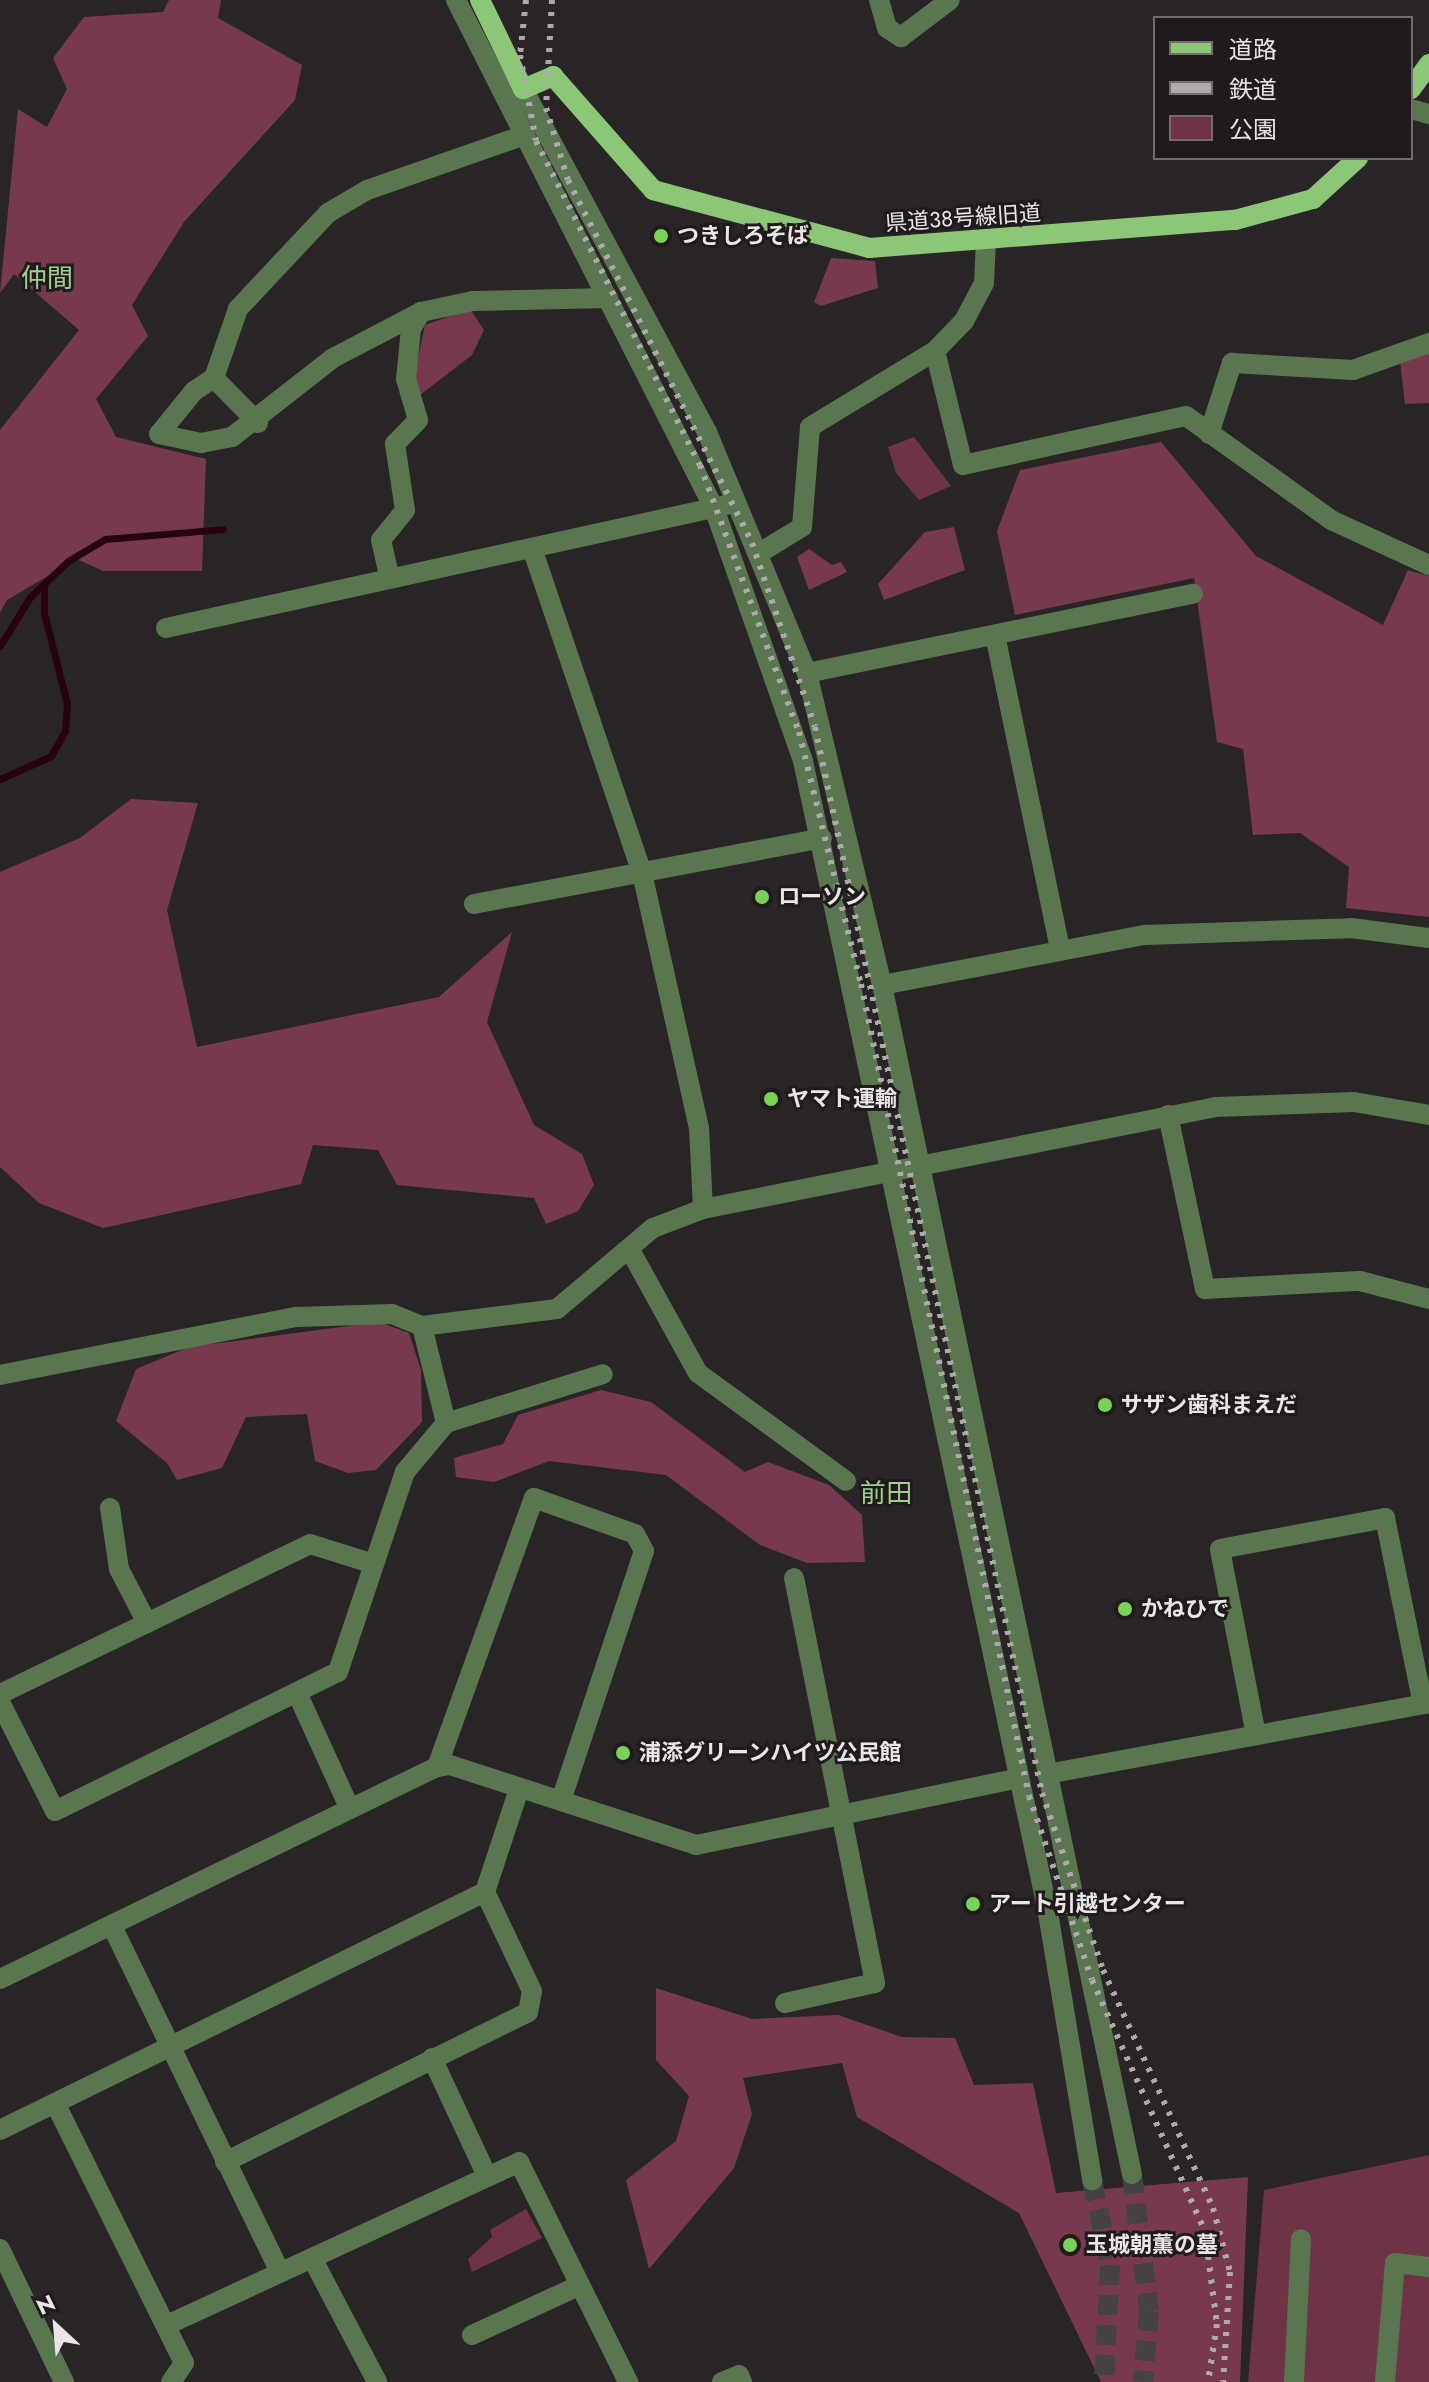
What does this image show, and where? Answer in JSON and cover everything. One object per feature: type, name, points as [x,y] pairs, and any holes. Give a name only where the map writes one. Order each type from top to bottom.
[{"type":"main road","points":[[480,0],[523,89]]},
{"type":"main road","points":[[1413,86],[1429,64]]},
{"type":"main road","name":"県道38号線旧道","points":[[523,89],[553,76],[625,166],[653,190],[869,248],[1263,215],[1313,199],[1356,160]]},
{"type":"street","points":[[456,0],[522,136],[714,508],[775,673],[822,838],[1016,1779],[1048,1913],[1092,2180]]},
{"type":"street","points":[[879,0],[887,28],[901,37],[950,0]]},
{"type":"street","points":[[523,89],[738,502],[761,552],[807,673],[882,985],[1132,2174]]},
{"type":"street","points":[[522,136],[367,190],[328,213],[238,309],[214,378],[194,391],[159,434],[201,443],[258,423],[333,358],[421,312],[473,301],[608,298]]},
{"type":"street","points":[[761,552],[802,527],[810,427],[935,351],[964,321],[984,283],[986,240]]},
{"type":"street","points":[[390,579],[381,540],[405,510],[395,444],[418,420],[406,379],[411,329],[421,312]]},
{"type":"street","points":[[1209,434],[1232,363],[1353,370],[1429,343]]},
{"type":"street","points":[[935,351],[963,465],[1186,416],[1331,520],[1429,565]]},
{"type":"street","points":[[214,378],[258,423]]},
{"type":"street","points":[[166,628],[738,502]]},
{"type":"street","points":[[532,548],[642,873],[699,1128],[703,1209]]},
{"type":"street","points":[[807,673],[1193,594]]},
{"type":"street","points":[[995,635],[1060,950]]},
{"type":"street","points":[[474,904],[822,838]]},
{"type":"street","points":[[882,985],[1060,950],[1239,927],[1351,928],[1429,938]]},
{"type":"street","points":[[0,1375],[297,1317],[392,1314],[422,1326],[557,1309],[653,1228],[703,1209],[1168,1115],[1306,1101],[1429,1112]]},
{"type":"street","points":[[1168,1115],[1205,1289],[1360,1281],[1429,1299]]},
{"type":"street","points":[[630,1250],[698,1373],[846,1481]]},
{"type":"street","points":[[422,1326],[446,1423]]},
{"type":"street","points":[[0,1702],[55,1811],[298,1695],[338,1672],[405,1472],[446,1423],[603,1374]]},
{"type":"street","points":[[437,1767],[534,1498],[635,1534],[644,1551],[561,1800]]},
{"type":"street","points":[[110,1508],[119,1569],[147,1623]]},
{"type":"street","points":[[1047,1774],[1426,1704],[1385,1518],[1220,1549],[1256,1735]]},
{"type":"street","points":[[0,1694],[310,1544],[374,1564]]},
{"type":"street","points":[[785,2003],[875,1983],[794,1578]]},
{"type":"street","points":[[298,1695],[350,1809]]},
{"type":"street","points":[[1,1976],[112,1926],[437,1767],[561,1800],[696,1845],[1016,1779]]},
{"type":"street","points":[[225,2162],[528,2012],[532,1991],[485,1892],[519,1789]]},
{"type":"street","points":[[0,2130],[485,1892]]},
{"type":"street","points":[[112,1926],[167,2046],[280,2272]]},
{"type":"street","points":[[432,2058],[486,2174]]},
{"type":"street","points":[[55,2103],[184,2363],[171,2382]]},
{"type":"street","points":[[167,2325],[486,2174],[519,2162],[628,2382]]},
{"type":"street","points":[[1294,2382],[1301,2239]]},
{"type":"street","points":[[0,2249],[64,2382]]},
{"type":"street","points":[[312,2258],[377,2382]]},
{"type":"street","points":[[1385,2382],[1395,2263],[1429,2267]]},
{"type":"street","points":[[472,2335],[580,2285]]},
{"type":"street","points":[[722,2382],[739,2375],[742,2382]]},
{"type":"green space","points":[[914,437],[951,486],[919,500],[896,473],[888,447]]},
{"type":"green space","points":[[1429,2155],[1429,2382],[1248,2382],[1264,2190]]},
{"type":"green space","points":[[526,2209],[542,2238],[472,2272],[468,2259],[492,2237],[490,2230]]},
{"type":"shaded area","points":[[169,0],[221,0],[218,18],[302,65],[295,100],[184,222],[132,305],[148,336],[96,399],[116,437],[206,459],[202,571],[103,571],[77,559],[7,600],[0,613],[0,430],[79,330],[14,274],[0,293],[18,109],[47,127],[67,89],[53,58],[84,17],[163,12]]},
{"type":"shaded area","points":[[831,258],[875,261],[878,288],[821,306],[814,302]]},
{"type":"shaded area","points":[[470,309],[484,330],[472,355],[420,395],[413,381],[425,325]]},
{"type":"shaded area","points":[[1429,351],[1429,403],[1405,404],[1400,361]]},
{"type":"shaded area","points":[[1161,442],[1256,556],[1383,625],[1408,570],[1429,576],[1429,917],[1346,908],[1349,867],[1300,833],[1253,835],[1243,749],[1217,742],[1194,578],[1015,615],[997,531],[1020,470]]},
{"type":"shaded area","points":[[954,527],[965,570],[884,600],[878,584],[925,532]]},
{"type":"shaded area","points":[[809,549],[832,565],[841,562],[847,572],[809,590],[797,557]]},
{"type":"shaded area","points":[[131,799],[198,803],[167,910],[197,1047],[439,997],[512,932],[487,1022],[534,1125],[582,1154],[594,1185],[578,1211],[546,1224],[534,1198],[397,1185],[378,1150],[313,1145],[301,1184],[103,1228],[39,1203],[0,1167],[0,872],[80,838]]},
{"type":"shaded area","points":[[379,1322],[409,1333],[421,1370],[422,1422],[376,1470],[348,1473],[315,1461],[307,1414],[246,1417],[222,1468],[177,1480],[167,1463],[116,1421],[136,1369],[189,1347]]},
{"type":"shaded area","points":[[601,1390],[651,1402],[745,1472],[768,1462],[829,1485],[862,1515],[865,1562],[807,1563],[760,1545],[666,1475],[549,1461],[494,1482],[456,1477],[454,1458],[503,1444],[518,1415]]},
{"type":"shaded area","points":[[656,1988],[752,2019],[838,2015],[902,2037],[955,2038],[974,2085],[1033,2083],[1056,2193],[1248,2177],[1240,2382],[1101,2382],[1019,2213],[857,2117],[842,2063],[743,2078],[752,2114],[734,2168],[649,2269],[626,2180],[676,2141],[689,2096],[656,2060]]},
{"type":"waterway","points":[[0,646],[30,597],[68,561],[105,539],[223,529]]},
{"type":"waterway","points":[[0,779],[51,756],[65,731],[67,704],[44,613],[44,585]]},
{"type":"tunnel","points":[[1132,2174],[1149,2311],[1143,2382]]},
{"type":"tunnel","points":[[1092,2180],[1110,2265],[1104,2382]]},
{"type":"railway","points":[[526,0],[520,55],[536,141],[700,465],[799,732],[861,984],[1029,1796],[1092,1980],[1205,2232],[1217,2324],[1208,2382]]},
{"type":"railway","points":[[552,0],[546,108],[568,180],[752,543],[815,727],[1042,1793],[1103,1970],[1213,2208],[1230,2272],[1223,2382]]},
{"type":"place","name":"つきしろそば","points":[[661,236]]},
{"type":"place","name":"ローソン","points":[[762,897]]},
{"type":"place","name":"ヤマト運輸","points":[[771,1099]]},
{"type":"place","name":"サザン歯科まえだ","points":[[1105,1405]]},
{"type":"place","name":"かねひで","points":[[1125,1609]]},
{"type":"place","name":"浦添グリーンハイツ公民館","points":[[623,1753]]},
{"type":"place","name":"アート引越センター","points":[[973,1904]]},
{"type":"place","name":"玉城朝薫の墓","points":[[1070,2245]]},
{"type":"district","name":"仲間","points":[[47,279]]},
{"type":"district","name":"前田","points":[[886,1494]]}]
